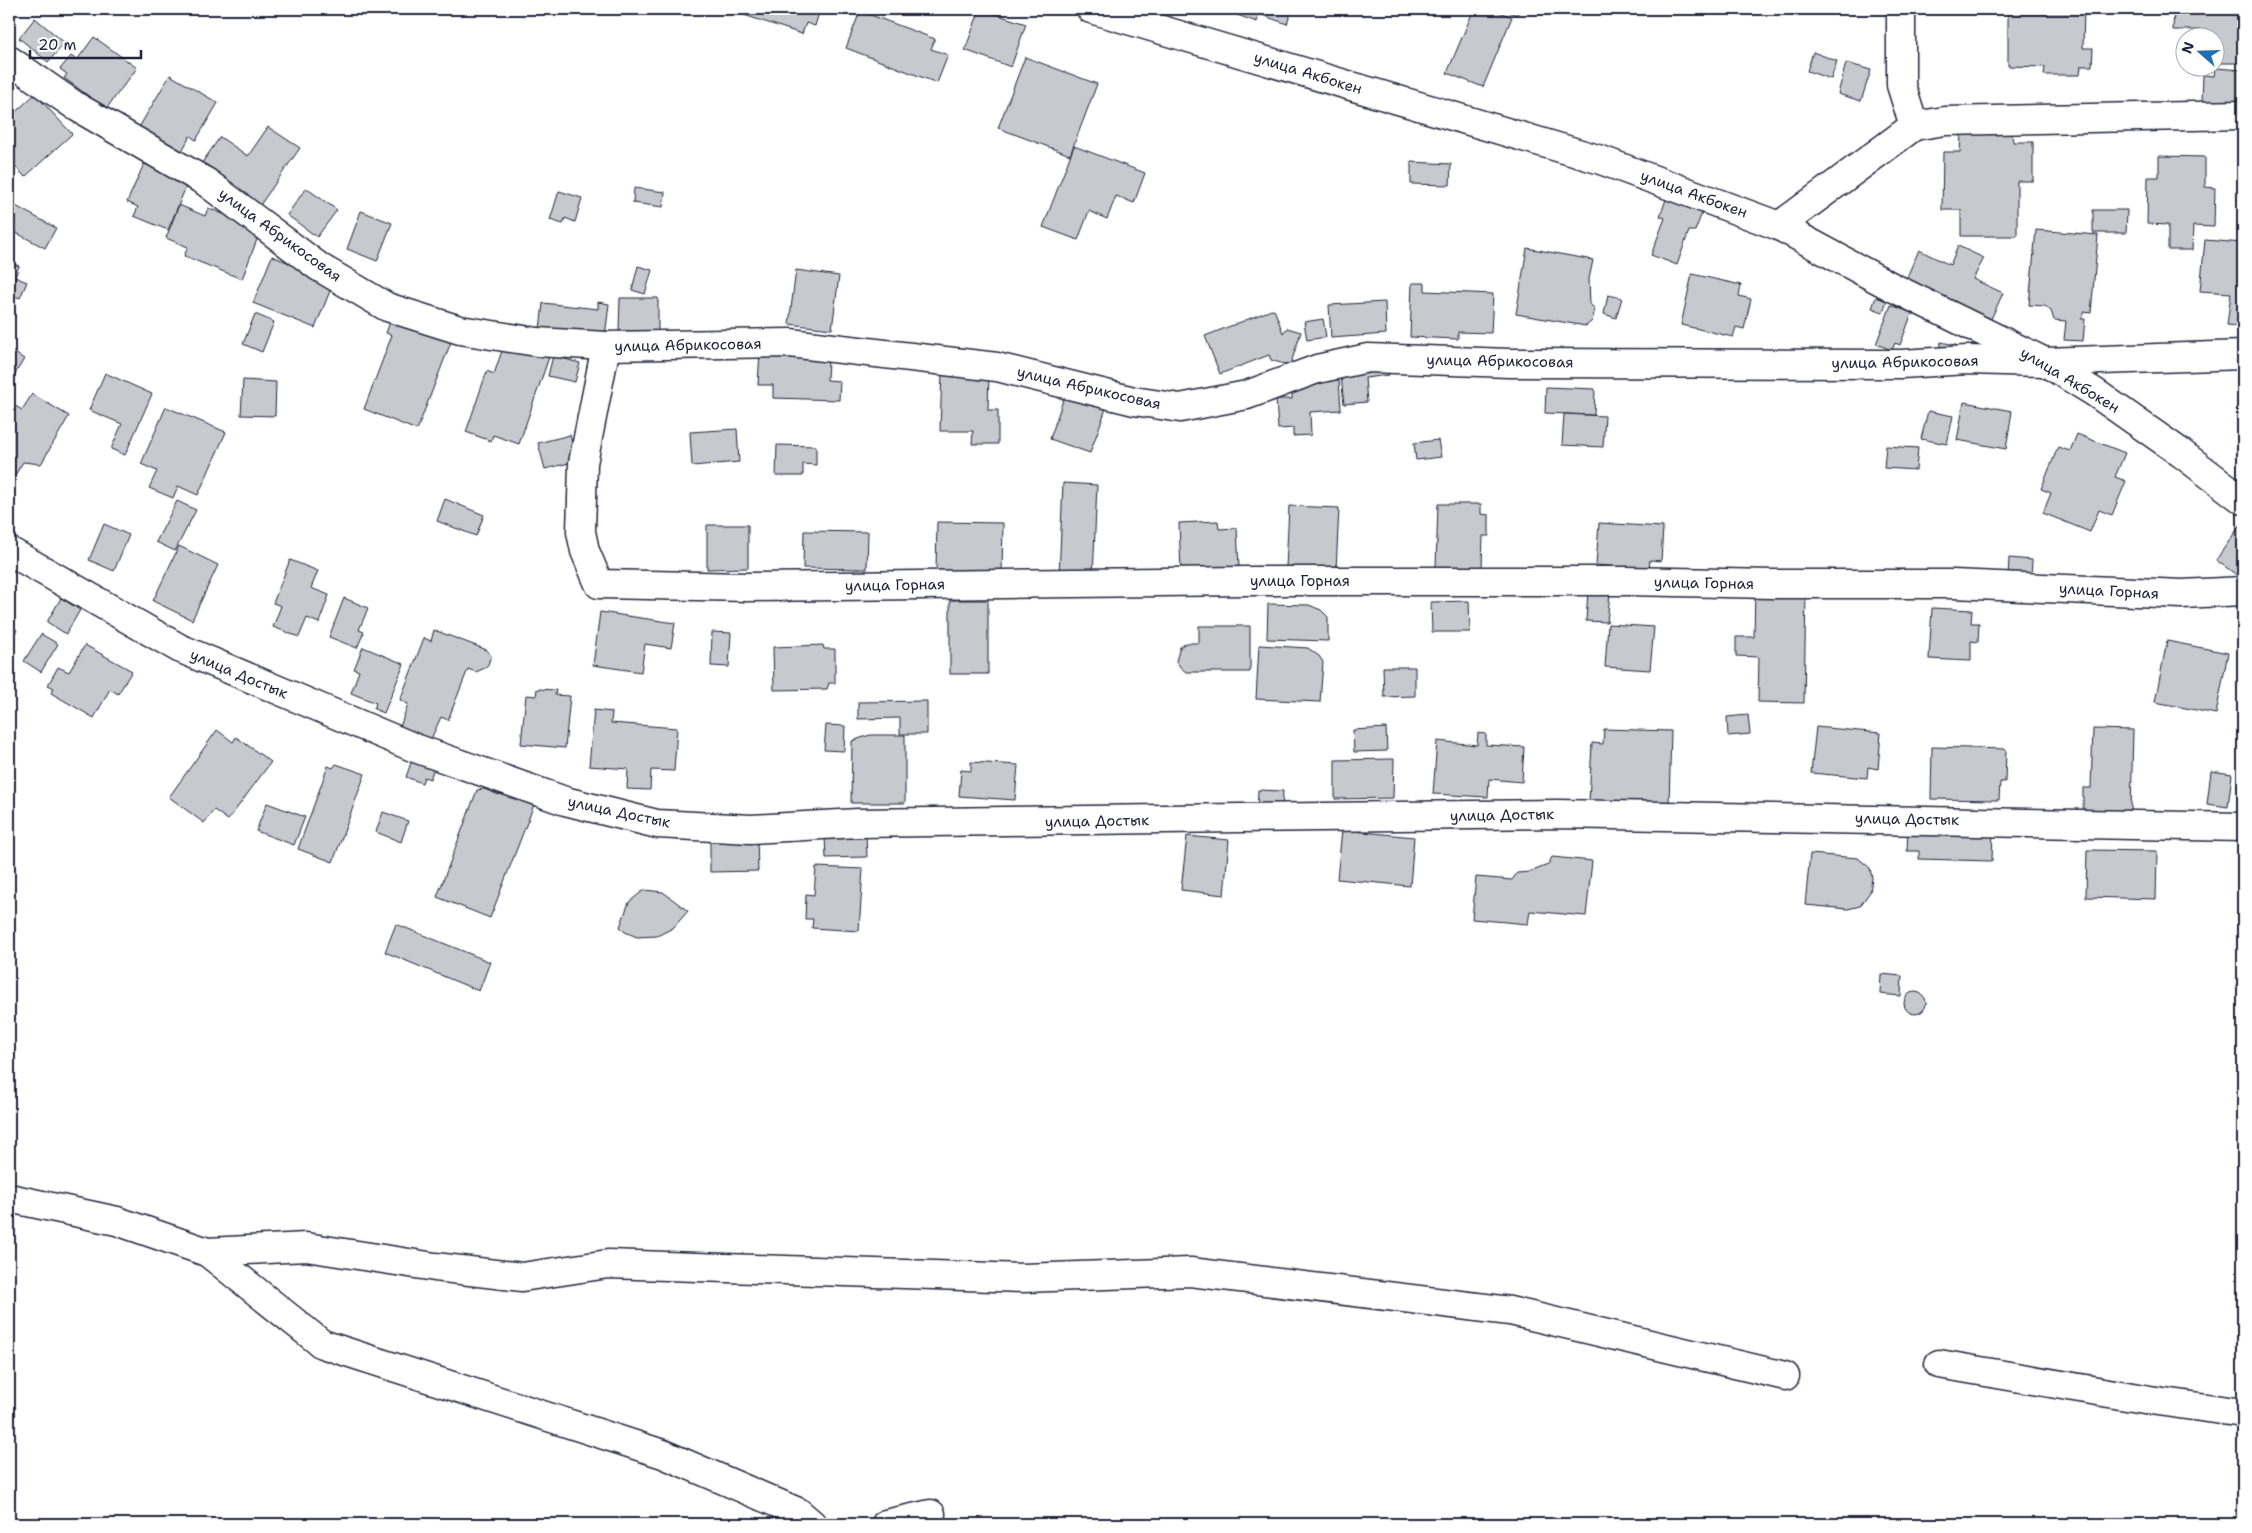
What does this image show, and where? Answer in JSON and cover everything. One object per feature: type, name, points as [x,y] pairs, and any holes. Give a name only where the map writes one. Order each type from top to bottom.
[{"type":"street","name":"улица Акбокен","points":[[1091,9],[1601,160],[1779,226],[1892,287],[2045,362],[2094,392],[2181,453],[2243,500]]},
{"type":"street","points":[[1901,9],[1902,85],[1914,126]]},
{"type":"street","name":"улица Абрикосовая","points":[[9,60],[77,107],[206,182],[319,268],[387,307],[460,330],[537,342],[606,346],[790,343],[997,367],[1134,400],[1180,408],[1247,395],[1317,369],[1368,358],[1509,363],[1900,364],[1967,360],[2045,362],[2243,355]]},
{"type":"street","points":[[1779,226],[1914,126],[1945,121],[2243,115]]},
{"type":"street","name":"улица Горная","points":[[606,346],[583,463],[581,532],[585,551],[599,584],[748,587],[1246,582],[1625,581],[1772,584],[1952,584],[2182,594],[2243,590]]},
{"type":"street","name":"улица Достык","points":[[9,550],[179,648],[294,698],[415,748],[566,801],[656,824],[751,829],[858,824],[1557,814],[2243,827]]},
{"type":"street","points":[[9,1198],[117,1221],[207,1252],[322,1344],[663,1454],[798,1512],[812,1524]]},
{"type":"street","points":[[207,1252],[306,1247],[435,1267],[522,1277],[608,1264],[1023,1278],[1190,1272],[1510,1311],[1785,1376]]},
{"type":"street","points":[[1939,1364],[2150,1400],[2243,1413]]},
{"type":"street","points":[[886,1524],[931,1514]]},
{"type":"building","points":[[746,9],[820,9],[815,26],[806,23],[802,34],[744,15]]},
{"type":"building","points":[[980,9],[1026,24],[1011,67],[965,50]]},
{"type":"building","points":[[1239,9],[1292,9],[1287,24],[1259,14],[1257,22],[1237,15]]},
{"type":"building","points":[[1474,9],[1491,9],[1512,17],[1483,87],[1447,73]]},
{"type":"building","points":[[1500,9],[1520,9],[1517,15]]},
{"type":"building","points":[[2008,9],[2084,9],[2083,48],[2093,48],[2092,66],[2081,66],[2080,75],[2044,75],[2045,67],[2008,66]]},
{"type":"building","points":[[2174,9],[2243,9],[2243,63],[2224,63],[2224,28],[2174,28],[2173,30]]},
{"type":"building","points":[[860,11],[935,39],[931,49],[948,55],[937,83],[846,48]]},
{"type":"building","points":[[35,18],[65,43],[48,62],[19,38]]},
{"type":"building","points":[[94,37],[137,68],[106,109],[64,78],[67,74],[60,69],[71,56],[77,60]]},
{"type":"building","points":[[1813,52],[1837,61],[1831,79],[1807,71]]},
{"type":"building","points":[[1025,57],[1097,84],[1070,155],[998,128]]},
{"type":"building","points":[[1846,63],[1871,70],[1861,101],[1838,94]]},
{"type":"building","points":[[2224,69],[2243,70],[2243,104],[2202,101],[2203,78],[2224,78]]},
{"type":"building","points":[[170,75],[218,103],[196,140],[190,136],[181,153],[138,129]]},
{"type":"building","points":[[35,94],[72,134],[25,177],[9,160],[9,118]]},
{"type":"building","points":[[268,127],[300,148],[258,208],[199,167],[220,137],[248,156]]},
{"type":"building","points":[[1961,134],[2012,134],[2013,142],[2033,142],[2033,181],[2017,181],[2017,236],[1961,236],[1961,210],[1942,210],[1943,152],[1960,152]]},
{"type":"building","points":[[1074,146],[1145,173],[1134,203],[1116,196],[1107,219],[1089,211],[1078,240],[1043,227]]},
{"type":"building","points":[[2159,156],[2205,157],[2205,187],[2215,188],[2214,227],[2193,226],[2192,250],[2168,250],[2168,225],[2147,224],[2148,177],[2159,177]]},
{"type":"building","points":[[1411,162],[1451,164],[1450,185],[1411,184]]},
{"type":"building","points":[[144,164],[190,177],[168,230],[134,216],[138,207],[127,202]]},
{"type":"building","points":[[306,188],[337,210],[317,237],[287,215]]},
{"type":"building","points":[[634,188],[665,192],[663,207],[633,203]]},
{"type":"building","points":[[559,191],[582,198],[575,222],[565,218],[563,224],[550,220]]},
{"type":"building","points":[[1668,194],[1704,208],[1695,231],[1689,231],[1677,265],[1651,255],[1665,218],[1660,216]]},
{"type":"building","points":[[12,204],[56,228],[45,248],[9,229],[9,211]]},
{"type":"building","points":[[179,205],[205,216],[208,208],[261,229],[242,279],[184,256],[188,247],[166,238]]},
{"type":"building","points":[[2093,210],[2127,210],[2126,233],[2093,233]]},
{"type":"building","points":[[361,211],[392,223],[377,261],[347,249]]},
{"type":"building","points":[[2036,230],[2098,235],[2091,313],[2084,312],[2081,319],[2085,319],[2083,341],[2064,340],[2066,321],[2054,320],[2051,311],[2045,306],[2029,305]]},
{"type":"building","points":[[2205,240],[2243,243],[2243,327],[2227,325],[2231,293],[2200,291]]},
{"type":"building","points":[[1958,246],[1984,258],[1973,279],[2003,293],[1991,319],[1906,279],[1919,250],[1950,265]]},
{"type":"building","points":[[1527,248],[1593,260],[1589,279],[1590,304],[1595,309],[1592,321],[1586,326],[1516,314]]},
{"type":"building","points":[[272,256],[334,281],[315,328],[253,303]]},
{"type":"building","points":[[9,262],[19,266],[15,277],[27,282],[20,298],[9,294]]},
{"type":"building","points":[[638,266],[652,270],[645,294],[632,290]]},
{"type":"building","points":[[796,270],[839,276],[832,329],[789,324]]},
{"type":"building","points":[[1692,274],[1741,285],[1739,296],[1751,299],[1744,329],[1736,327],[1733,337],[1681,325]]},
{"type":"building","points":[[1412,283],[1425,283],[1425,291],[1493,294],[1491,333],[1458,332],[1458,339],[1410,337]]},
{"type":"building","points":[[1608,295],[1622,298],[1616,318],[1604,314]]},
{"type":"building","points":[[1876,297],[1887,301],[1883,312],[1872,308]]},
{"type":"building","points":[[620,298],[658,298],[658,331],[619,331]]},
{"type":"building","points":[[598,302],[609,304],[605,337],[540,330],[543,303],[598,309]]},
{"type":"building","points":[[1385,302],[1386,334],[1331,338],[1329,305]]},
{"type":"building","points":[[1891,305],[1912,313],[1900,345],[1895,343],[1892,350],[1876,344]]},
{"type":"building","points":[[1274,309],[1283,333],[1287,328],[1301,332],[1290,366],[1271,360],[1269,355],[1220,374],[1205,336]]},
{"type":"building","points":[[255,314],[274,322],[262,352],[243,344]]},
{"type":"building","points":[[391,319],[451,342],[417,430],[364,409],[392,335],[386,333]]},
{"type":"building","points":[[1323,319],[1326,337],[1307,340],[1304,322]]},
{"type":"building","points":[[505,342],[549,357],[519,444],[493,435],[491,441],[466,432],[487,371],[494,374]]},
{"type":"building","points":[[1941,342],[1969,348],[1939,353]]},
{"type":"building","points":[[9,349],[24,359],[9,384]]},
{"type":"building","points":[[760,350],[810,352],[808,359],[828,360],[827,380],[840,381],[839,400],[773,398],[773,385],[758,385]]},
{"type":"building","points":[[553,356],[580,363],[575,382],[548,376]]},
{"type":"building","points":[[1387,362],[1389,375],[1365,378],[1367,402],[1344,404],[1340,367]]},
{"type":"building","points":[[942,371],[989,372],[988,410],[998,410],[998,444],[972,444],[973,431],[940,431]]},
{"type":"building","points":[[105,373],[152,394],[125,455],[111,449],[122,424],[89,410]]},
{"type":"building","points":[[1292,379],[1317,382],[1339,380],[1341,410],[1310,412],[1311,435],[1293,436],[1293,428],[1278,429],[1276,399],[1292,399]]},
{"type":"building","points":[[243,380],[276,382],[275,416],[241,415]]},
{"type":"building","points":[[1546,387],[1595,389],[1594,415],[1545,413]]},
{"type":"building","points":[[1067,388],[1108,403],[1090,453],[1050,439]]},
{"type":"building","points":[[32,394],[69,416],[41,464],[23,462],[9,485],[9,402],[22,410]]},
{"type":"building","points":[[1964,402],[2012,411],[2006,449],[1957,440]]},
{"type":"building","points":[[166,407],[226,432],[198,495],[178,486],[173,498],[149,488],[157,471],[141,464]]},
{"type":"building","points":[[1928,411],[1953,416],[1947,444],[1921,439]]},
{"type":"building","points":[[1564,414],[1605,416],[1603,447],[1562,445]]},
{"type":"building","points":[[737,429],[739,462],[692,466],[690,432]]},
{"type":"building","points":[[2077,434],[2125,453],[2115,477],[2126,481],[2112,515],[2099,510],[2090,532],[2043,513],[2051,493],[2041,489],[2058,447],[2070,451]]},
{"type":"building","points":[[570,435],[577,461],[545,469],[538,443]]},
{"type":"building","points":[[1438,440],[1441,457],[1416,460],[1414,443]]},
{"type":"building","points":[[777,445],[816,446],[816,465],[803,464],[803,476],[776,476]]},
{"type":"building","points":[[1886,446],[1918,448],[1916,470],[1884,468]]},
{"type":"building","points":[[1063,483],[1097,485],[1093,577],[1059,576]]},
{"type":"building","points":[[445,499],[484,515],[476,536],[437,521]]},
{"type":"building","points":[[177,501],[196,510],[175,551],[156,542]]},
{"type":"building","points":[[1438,504],[1481,504],[1481,514],[1489,515],[1489,536],[1483,536],[1482,568],[1436,567]]},
{"type":"building","points":[[1289,506],[1339,508],[1336,570],[1286,568]]},
{"type":"building","points":[[1218,521],[1219,529],[1237,528],[1239,568],[1181,571],[1179,523]]},
{"type":"building","points":[[937,522],[1003,523],[1002,572],[936,571]]},
{"type":"building","points":[[1599,523],[1663,527],[1661,561],[1650,560],[1649,569],[1596,565]]},
{"type":"building","points":[[104,524],[129,535],[114,571],[89,560]]},
{"type":"building","points":[[707,525],[748,525],[748,568],[707,569]]},
{"type":"building","points":[[2240,525],[2243,527],[2243,576],[2238,576],[2216,560]]},
{"type":"building","points":[[804,531],[868,532],[867,569],[803,568]]},
{"type":"building","points":[[179,546],[218,565],[192,620],[153,601]]},
{"type":"building","points":[[2009,558],[2032,560],[2031,577],[2008,576]]},
{"type":"building","points":[[290,560],[318,571],[311,588],[329,595],[319,623],[307,618],[299,637],[273,627],[281,606],[273,603]]},
{"type":"building","points":[[1755,590],[1806,590],[1804,703],[1758,702],[1759,657],[1736,656],[1736,637],[1754,637]]},
{"type":"building","points":[[1588,591],[1610,593],[1607,622],[1586,621]]},
{"type":"building","points":[[61,598],[80,610],[66,634],[47,622]]},
{"type":"building","points":[[344,598],[368,608],[359,630],[364,632],[357,648],[329,637]]},
{"type":"building","points":[[950,600],[988,600],[988,674],[950,674]]},
{"type":"building","points":[[1469,601],[1470,632],[1432,632],[1431,602]]},
{"type":"building","points":[[1268,604],[1309,605],[1321,610],[1328,617],[1328,641],[1267,639]]},
{"type":"building","points":[[1932,608],[1972,610],[1971,623],[1979,623],[1978,642],[1971,641],[1971,661],[1929,659]]},
{"type":"building","points":[[600,612],[675,623],[671,648],[645,644],[641,672],[593,665]]},
{"type":"building","points":[[9,624],[17,630],[9,643]]},
{"type":"building","points":[[1608,624],[1654,627],[1650,670],[1605,667]]},
{"type":"building","points":[[1199,626],[1250,626],[1250,672],[1186,672],[1181,668],[1176,661],[1180,647],[1186,643],[1199,643]]},
{"type":"building","points":[[434,630],[487,650],[491,656],[487,667],[476,672],[468,669],[448,720],[441,717],[431,739],[400,727],[408,704],[400,700],[424,638],[431,641]]},
{"type":"building","points":[[712,632],[731,633],[729,667],[711,666]]},
{"type":"building","points":[[41,634],[58,644],[41,672],[24,661]]},
{"type":"building","points":[[2167,641],[2228,653],[2216,714],[2155,702]]},
{"type":"building","points":[[85,645],[132,671],[118,694],[110,689],[94,718],[51,693],[54,688],[48,685],[58,667],[69,672]]},
{"type":"building","points":[[823,645],[824,649],[835,649],[835,683],[829,683],[827,689],[774,690],[773,647]]},
{"type":"building","points":[[1259,645],[1308,648],[1319,656],[1323,662],[1320,702],[1256,699]]},
{"type":"building","points":[[363,647],[404,664],[384,713],[374,709],[376,703],[351,693],[359,671],[354,669]]},
{"type":"building","points":[[1383,667],[1415,667],[1415,696],[1384,697]]},
{"type":"building","points":[[537,689],[556,690],[555,695],[570,696],[565,748],[521,744],[526,695],[536,696]]},
{"type":"building","points":[[927,701],[927,734],[900,734],[900,718],[858,719],[858,702]]},
{"type":"building","points":[[594,710],[612,712],[611,723],[677,728],[674,771],[651,770],[650,790],[627,789],[628,769],[589,766]]},
{"type":"building","points":[[1748,715],[1750,734],[1728,736],[1727,717]]},
{"type":"building","points":[[826,725],[845,726],[844,751],[824,750]]},
{"type":"building","points":[[1816,727],[1881,733],[1878,769],[1868,767],[1867,778],[1811,773]]},
{"type":"building","points":[[1386,728],[1387,751],[1354,752],[1353,730]]},
{"type":"building","points":[[1604,729],[1671,731],[1669,804],[1589,802],[1592,743],[1603,744]]},
{"type":"building","points":[[2093,729],[2133,730],[2131,811],[2083,810],[2083,788],[2091,788]]},
{"type":"building","points":[[217,730],[233,742],[236,737],[271,762],[228,820],[214,810],[204,823],[169,797]]},
{"type":"building","points":[[1478,733],[1486,734],[1486,745],[1524,747],[1522,782],[1489,779],[1488,797],[1433,794],[1437,741],[1477,745]]},
{"type":"building","points":[[870,735],[905,735],[905,803],[851,803],[852,741]]},
{"type":"building","points":[[1932,747],[2006,749],[2005,782],[2000,782],[1999,800],[1931,799]]},
{"type":"building","points":[[413,757],[435,765],[430,779],[424,777],[422,783],[406,777]]},
{"type":"building","points":[[1394,759],[1393,798],[1335,799],[1335,760]]},
{"type":"building","points":[[971,762],[1018,765],[1015,800],[959,796],[961,770],[971,771]]},
{"type":"building","points":[[336,764],[365,774],[333,862],[298,849],[328,766],[333,768]]},
{"type":"building","points":[[2211,771],[2232,774],[2228,807],[2207,804]]},
{"type":"building","points":[[484,789],[499,795],[501,789],[535,802],[490,918],[437,897],[477,790]]},
{"type":"building","points":[[1258,790],[1283,791],[1282,812],[1257,811]]},
{"type":"building","points":[[267,803],[305,817],[294,845],[256,831]]},
{"type":"building","points":[[383,812],[408,821],[401,842],[376,832]]},
{"type":"building","points":[[1908,828],[1993,830],[1992,861],[1919,859],[1919,851],[1907,851]]},
{"type":"building","points":[[1342,830],[1414,837],[1410,886],[1337,879]]},
{"type":"building","points":[[866,835],[867,857],[826,858],[825,837]]},
{"type":"building","points":[[1187,836],[1229,840],[1224,895],[1181,890]]},
{"type":"building","points":[[757,838],[758,871],[710,872],[710,839]]},
{"type":"building","points":[[2087,850],[2157,851],[2156,899],[2086,897]]},
{"type":"building","points":[[1810,854],[1858,858],[1870,868],[1872,878],[1870,892],[1860,906],[1848,909],[1805,905]]},
{"type":"building","points":[[1552,857],[1592,861],[1586,916],[1530,911],[1528,924],[1472,919],[1476,877],[1512,880],[1517,873],[1530,872],[1548,865]]},
{"type":"building","points":[[816,867],[863,869],[859,931],[812,928],[813,919],[805,919],[806,894],[814,895]]},
{"type":"building","points":[[644,890],[663,892],[688,911],[673,928],[657,936],[637,937],[625,932],[620,927],[629,902]]},
{"type":"building","points":[[396,924],[490,962],[479,991],[385,952]]},
{"type":"building","points":[[1881,974],[1902,976],[1901,996],[1880,994]]},
{"type":"building","points":[[1915,992],[1925,999],[1926,1003],[1919,1013],[1915,1014],[1905,1007],[1904,1003],[1911,993]]}]
